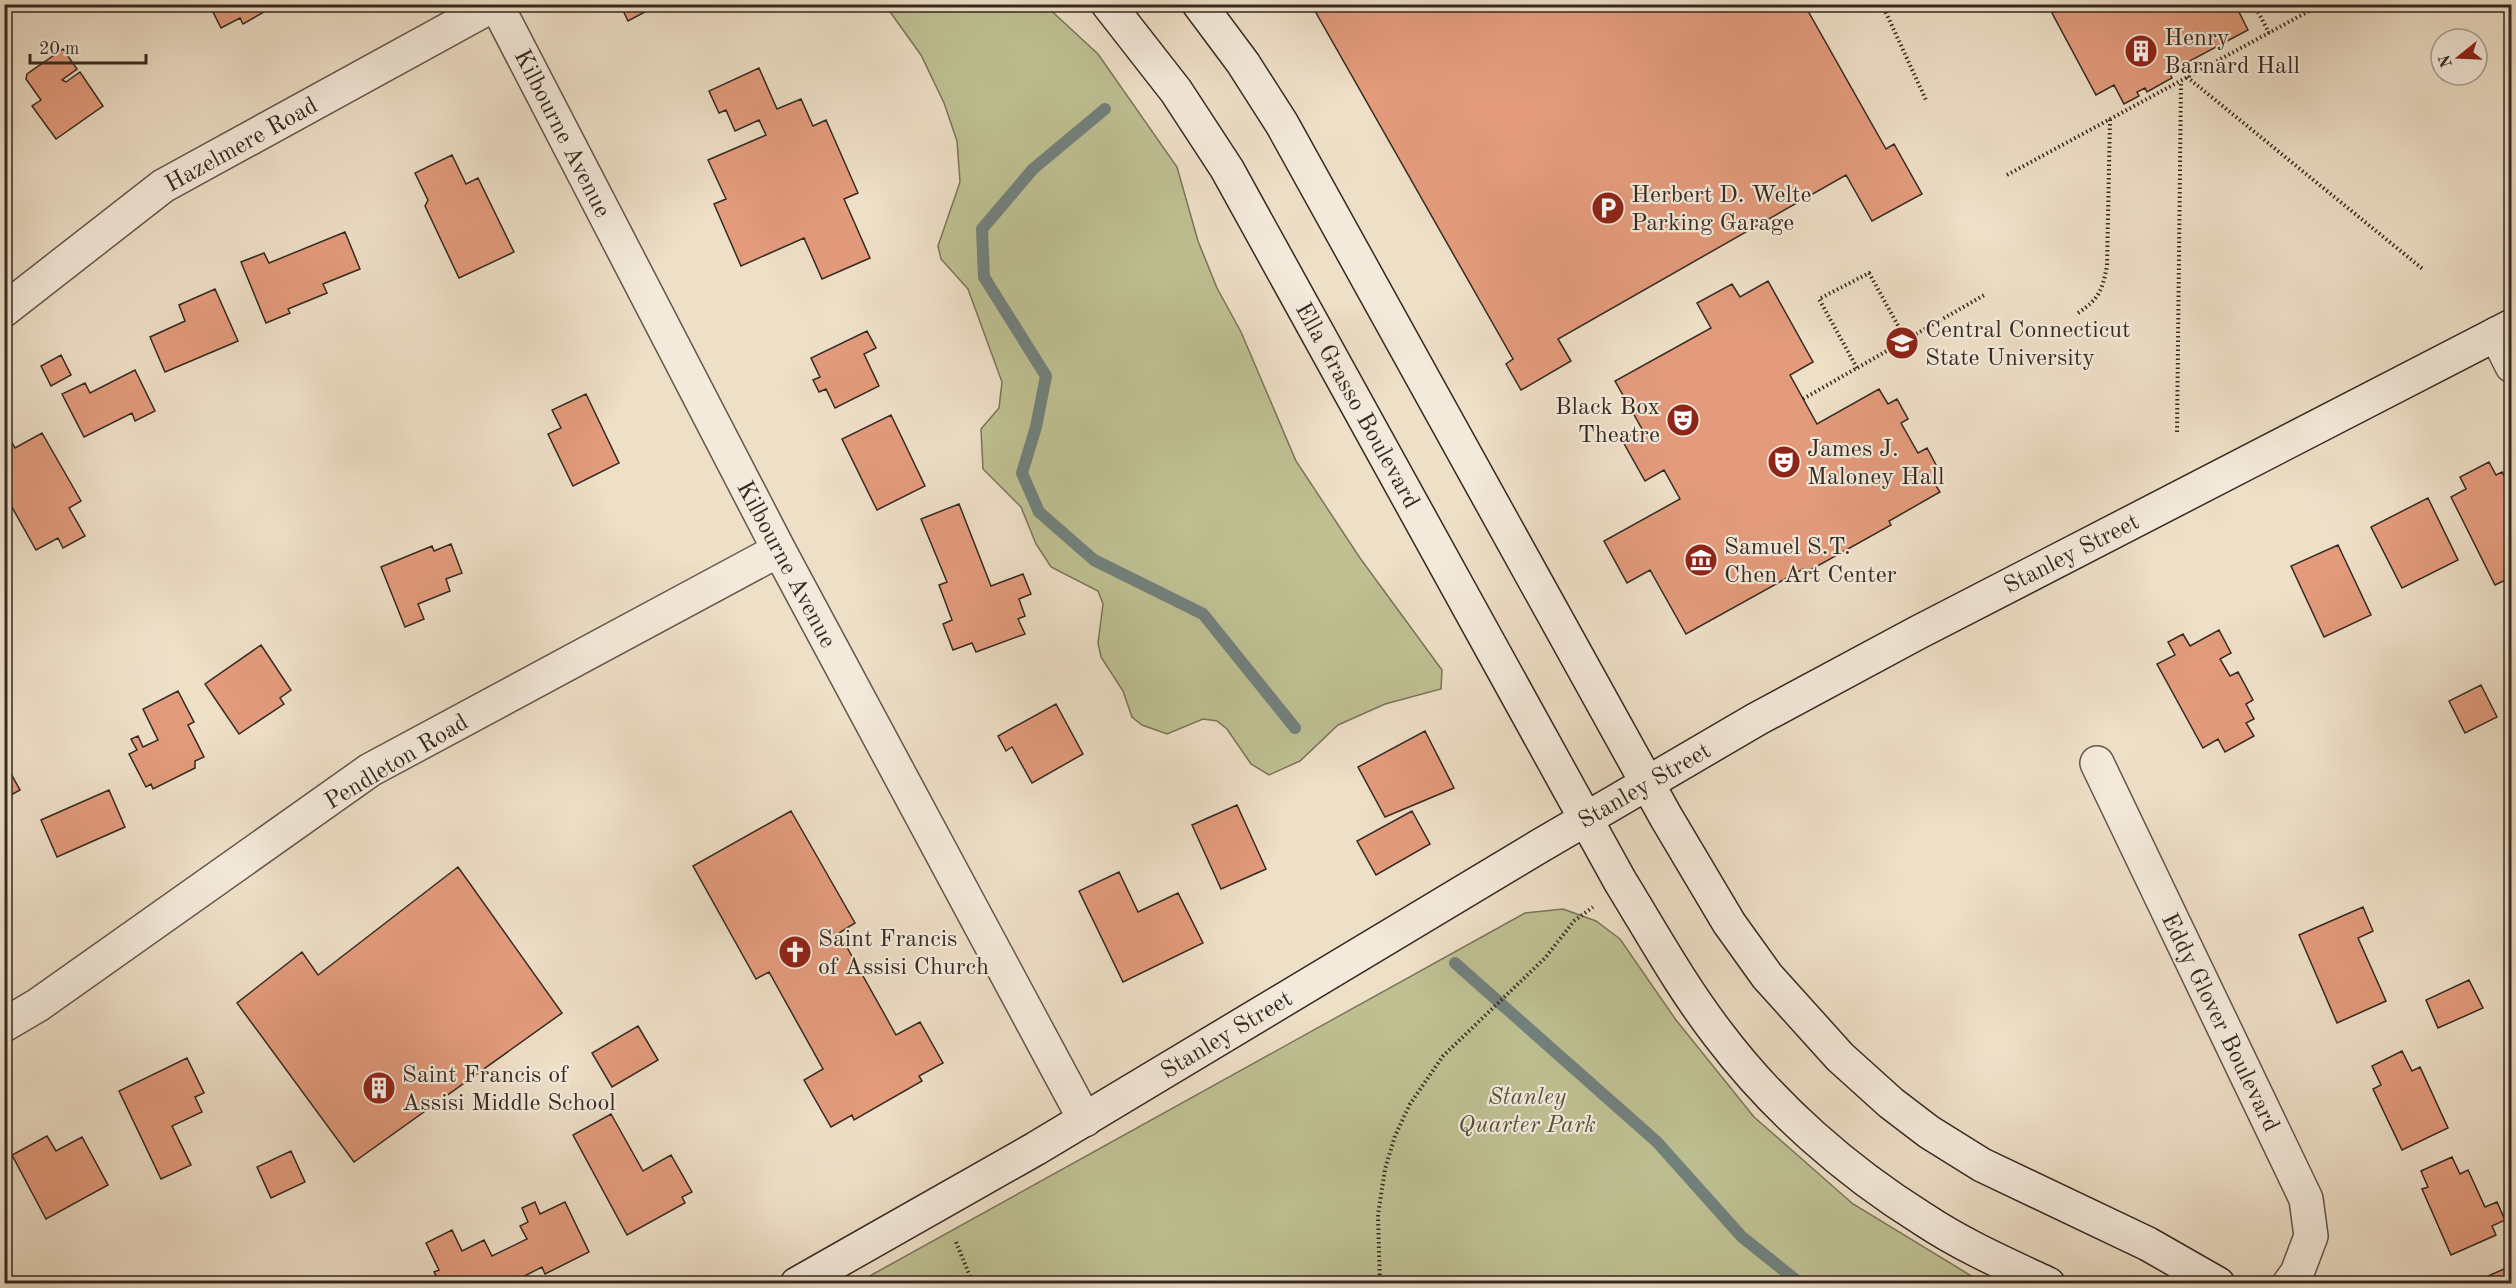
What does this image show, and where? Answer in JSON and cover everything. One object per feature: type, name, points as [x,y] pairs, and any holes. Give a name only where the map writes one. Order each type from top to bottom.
[{"type":"street","name":"Hazelmere Road","points":[[4,309],[163,186],[496,4]]},
{"type":"street","name":"Kilbourne Avenue","points":[[496,4],[778,550],[1085,1120]]},
{"type":"street","name":"Ella Grasso Boulevard","points":[[1108,4],[1176,91],[1231,176],[1586,819]]},
{"type":"street","points":[[1199,4],[1255,81],[1296,148],[1695,868],[1755,960],[1804,1019],[1874,1088],[1929,1132],[1982,1165],[2148,1244],[2218,1284]]},
{"type":"street","name":"Stanley Street","points":[[797,1284],[1085,1120],[1757,719],[1917,633],[2504,330]]},
{"type":"street","points":[[2504,330],[2511,366]]},
{"type":"street","name":"Pendleton Road","points":[[4,1025],[38,1005],[370,770],[778,550]]},
{"type":"street","name":"Eddy Glover Boulevard","points":[[2097,764],[2306,1199],[2311,1236],[2297,1273],[2289,1284]]},
{"type":"street","points":[[1586,819],[1650,934],[1684,988],[1731,1051],[1782,1106],[1807,1131],[1858,1173],[1923,1220],[1982,1253],[2048,1284]]},
{"type":"path","points":[[1882,4],[1926,100]]},
{"type":"path","points":[[2254,4],[2269,33]]},
{"type":"path","points":[[2007,175],[2322,4]]},
{"type":"path","points":[[2187,77],[2424,270]]},
{"type":"path","points":[[2177,432],[2181,81]]},
{"type":"path","points":[[2078,313],[2092,303],[2103,289],[2107,266],[2110,119]]},
{"type":"path","points":[[1857,368],[1819,299],[1869,273],[1906,340]]},
{"type":"path","points":[[1803,399],[1986,294]]},
{"type":"path","points":[[1380,1284],[1378,1215],[1385,1169],[1395,1136],[1410,1104],[1443,1056],[1545,958],[1574,921],[1595,905]]},
{"type":"path","points":[[956,1242],[973,1284]]},
{"type":"green space","points":[[885,5],[1045,5],[1098,54],[1177,167],[1198,241],[1217,288],[1241,332],[1296,461],[1360,558],[1442,670],[1441,689],[1385,704],[1338,725],[1300,761],[1269,775],[1251,764],[1227,729],[1217,721],[1203,719],[1167,734],[1142,725],[1132,717],[1123,691],[1101,657],[1098,643],[1103,604],[1098,591],[1051,567],[1036,544],[1021,507],[983,469],[981,429],[999,408],[1002,382],[968,289],[941,259],[938,246],[960,182],[957,141],[944,103],[921,55]]},
{"type":"green space","name":"Stanley Quarter Park","points":[[1563,909],[1596,921],[1620,939],[1676,1020],[1754,1117],[1853,1204],[1983,1283],[857,1283],[1525,913]]},
{"type":"building","points":[[209,4],[278,4],[243,24],[240,18],[221,28]]},
{"type":"building","points":[[620,4],[660,4],[628,21]]},
{"type":"building","name":"Herbert D. Welte Parking Garage","points":[[1311,4],[1804,4],[1886,149],[1894,144],[1922,194],[1872,221],[1846,175],[1558,339],[1571,361],[1521,390],[1506,364],[1513,359]]},
{"type":"building","name":"Henry Barnard Hall","points":[[2068,4],[2235,4],[2248,30],[2169,72],[2172,78],[2147,92],[2145,88],[2137,92],[2139,96],[2124,104],[2114,85],[2096,95],[2052,13]]},
{"type":"building","points":[[63,49],[77,69],[62,80],[66,82],[80,72],[103,106],[56,139],[32,106],[41,100],[26,79],[27,74]]},
{"type":"building","points":[[759,68],[777,109],[801,99],[813,126],[826,120],[858,193],[844,199],[870,258],[822,279],[804,238],[741,266],[714,204],[726,199],[708,160],[766,135],[759,120],[735,131],[726,110],[719,113],[709,91]]},
{"type":"building","points":[[452,155],[466,184],[478,178],[514,252],[459,278],[425,206],[428,200],[415,173]]},
{"type":"building","points":[[345,232],[360,269],[323,284],[327,293],[288,309],[290,313],[266,323],[241,262],[264,253],[269,263]]},
{"type":"building","name":"James J. Maloney Hall","points":[[1768,281],[1813,362],[1790,375],[1817,424],[1879,389],[1888,404],[1897,399],[1908,419],[1901,423],[1918,453],[1927,448],[1942,476],[1933,481],[1940,492],[1889,521],[1891,525],[1805,573],[1803,569],[1686,634],[1650,570],[1627,583],[1604,541],[1680,499],[1664,470],[1645,481],[1622,440],[1642,429],[1615,381],[1711,328],[1697,303],[1732,284],[1740,297]]},
{"type":"building","points":[[215,289],[238,341],[165,372],[150,337],[185,321],[179,305]]},
{"type":"building","points":[[867,331],[876,348],[864,354],[879,386],[835,408],[826,389],[819,392],[813,380],[820,377],[811,358]]},
{"type":"building","points":[[61,355],[71,375],[51,386],[41,366]]},
{"type":"building","points":[[135,370],[155,411],[135,421],[132,413],[84,437],[62,394],[85,383],[90,393]]},
{"type":"building","points":[[586,394],[619,463],[573,486],[548,434],[561,428],[552,410]]},
{"type":"building","points":[[891,415],[925,486],[877,510],[842,439]]},
{"type":"building","points":[[42,433],[81,501],[69,508],[85,536],[63,548],[58,538],[36,550],[4,493],[4,441],[9,438],[15,448]]},
{"type":"building","points":[[2489,462],[2496,475],[2502,472],[2512,490],[2512,577],[2495,585],[2451,497],[2466,489],[2460,477]]},
{"type":"building","points":[[2428,498],[2458,560],[2402,588],[2371,527]]},
{"type":"building","points":[[959,504],[991,586],[1023,574],[1031,594],[1019,599],[1025,616],[1018,619],[1025,634],[976,652],[972,643],[953,650],[943,624],[952,620],[939,585],[947,582],[921,519]]},
{"type":"building","points":[[451,544],[462,573],[446,579],[450,591],[418,604],[424,619],[405,627],[381,567],[432,546],[434,551]]},
{"type":"building","points":[[2338,545],[2371,615],[2324,637],[2291,566]]},
{"type":"building","points":[[2219,630],[2231,653],[2220,659],[2230,676],[2238,672],[2253,700],[2246,704],[2254,719],[2246,723],[2254,736],[2225,752],[2218,739],[2203,748],[2157,664],[2175,655],[2168,642],[2183,634],[2190,646]]},
{"type":"building","points":[[261,645],[291,690],[280,698],[284,704],[239,734],[205,684]]},
{"type":"building","points":[[2481,685],[2497,717],[2465,733],[2449,701]]},
{"type":"building","points":[[178,691],[194,722],[188,725],[204,757],[195,761],[195,768],[153,789],[151,784],[146,787],[129,754],[137,750],[131,739],[138,736],[143,747],[158,740],[143,709]]},
{"type":"building","points":[[1056,704],[1083,754],[1032,783],[1012,747],[1006,751],[998,736]]},
{"type":"building","points":[[1425,731],[1454,788],[1385,817],[1358,767]]},
{"type":"building","points":[[4,761],[20,790],[4,799]]},
{"type":"building","points":[[109,790],[125,827],[57,857],[41,820]]},
{"type":"building","points":[[1237,805],[1266,869],[1221,889],[1192,825]]},
{"type":"building","name":"Saint Francis of Assisi Church","points":[[791,811],[855,923],[839,933],[896,1035],[920,1022],[943,1063],[919,1076],[922,1081],[854,1120],[852,1115],[831,1127],[804,1080],[823,1069],[769,972],[756,979],[693,866]]},
{"type":"building","points":[[1412,811],[1430,844],[1376,875],[1357,841]]},
{"type":"building","name":"Saint Francis of Assisi Middle School","points":[[458,867],[562,1013],[354,1162],[237,1003],[302,952],[318,975]]},
{"type":"building","points":[[1119,872],[1138,912],[1178,893],[1203,943],[1123,982],[1079,891]]},
{"type":"building","points":[[2363,907],[2373,931],[2358,938],[2386,1001],[2337,1023],[2299,935]]},
{"type":"building","points":[[2469,980],[2483,1008],[2438,1028],[2426,1000]]},
{"type":"building","points":[[638,1026],[658,1060],[612,1087],[592,1053]]},
{"type":"building","points":[[2402,1051],[2412,1071],[2420,1067],[2448,1128],[2402,1150],[2373,1089],[2381,1085],[2372,1066]]},
{"type":"building","points":[[187,1058],[204,1093],[195,1097],[202,1112],[172,1126],[191,1165],[161,1179],[119,1091]]},
{"type":"building","points":[[611,1114],[643,1171],[671,1155],[692,1192],[682,1197],[685,1203],[627,1235],[573,1135]]},
{"type":"building","points":[[47,1136],[56,1151],[82,1137],[108,1185],[46,1219],[12,1155]]},
{"type":"building","points":[[291,1151],[305,1182],[271,1198],[257,1167]]},
{"type":"building","points":[[2452,1157],[2460,1174],[2468,1170],[2485,1207],[2497,1202],[2505,1220],[2492,1226],[2496,1235],[2451,1255],[2422,1189],[2428,1187],[2421,1171]]},
{"type":"building","points":[[535,1202],[540,1214],[565,1202],[589,1252],[545,1274],[542,1267],[509,1284],[440,1284],[434,1272],[439,1270],[426,1243],[452,1230],[462,1251],[484,1240],[492,1256],[527,1239],[520,1226],[528,1222],[522,1208]]},
{"type":"building","points":[[2504,1269],[2512,1284],[2480,1284],[2479,1280]]},
{"type":"waterway","points":[[1105,109],[1033,169],[982,229],[984,277],[1046,376],[1036,427],[1022,473],[1039,512],[1094,560],[1203,614],[1295,728]]},
{"type":"waterway","points":[[1455,963],[1657,1142],[1742,1237],[1801,1284]]},
{"type":"place","name":"Henry Barnard Hall","points":[[2141,51]]},
{"type":"place","name":"Herbert D. Welte Parking Garage","points":[[1608,208]]},
{"type":"place","name":"Central Connecticut State University","points":[[1902,343]]},
{"type":"place","name":"Black Box Theatre","points":[[1683,420]]},
{"type":"place","name":"James J. Maloney Hall","points":[[1784,462]]},
{"type":"place","name":"Samuel S.T. Chen Art Center","points":[[1701,560]]},
{"type":"place","name":"Saint Francis of Assisi Church","points":[[795,952]]},
{"type":"place","name":"Saint Francis of Assisi Middle School","points":[[379,1088]]}]
